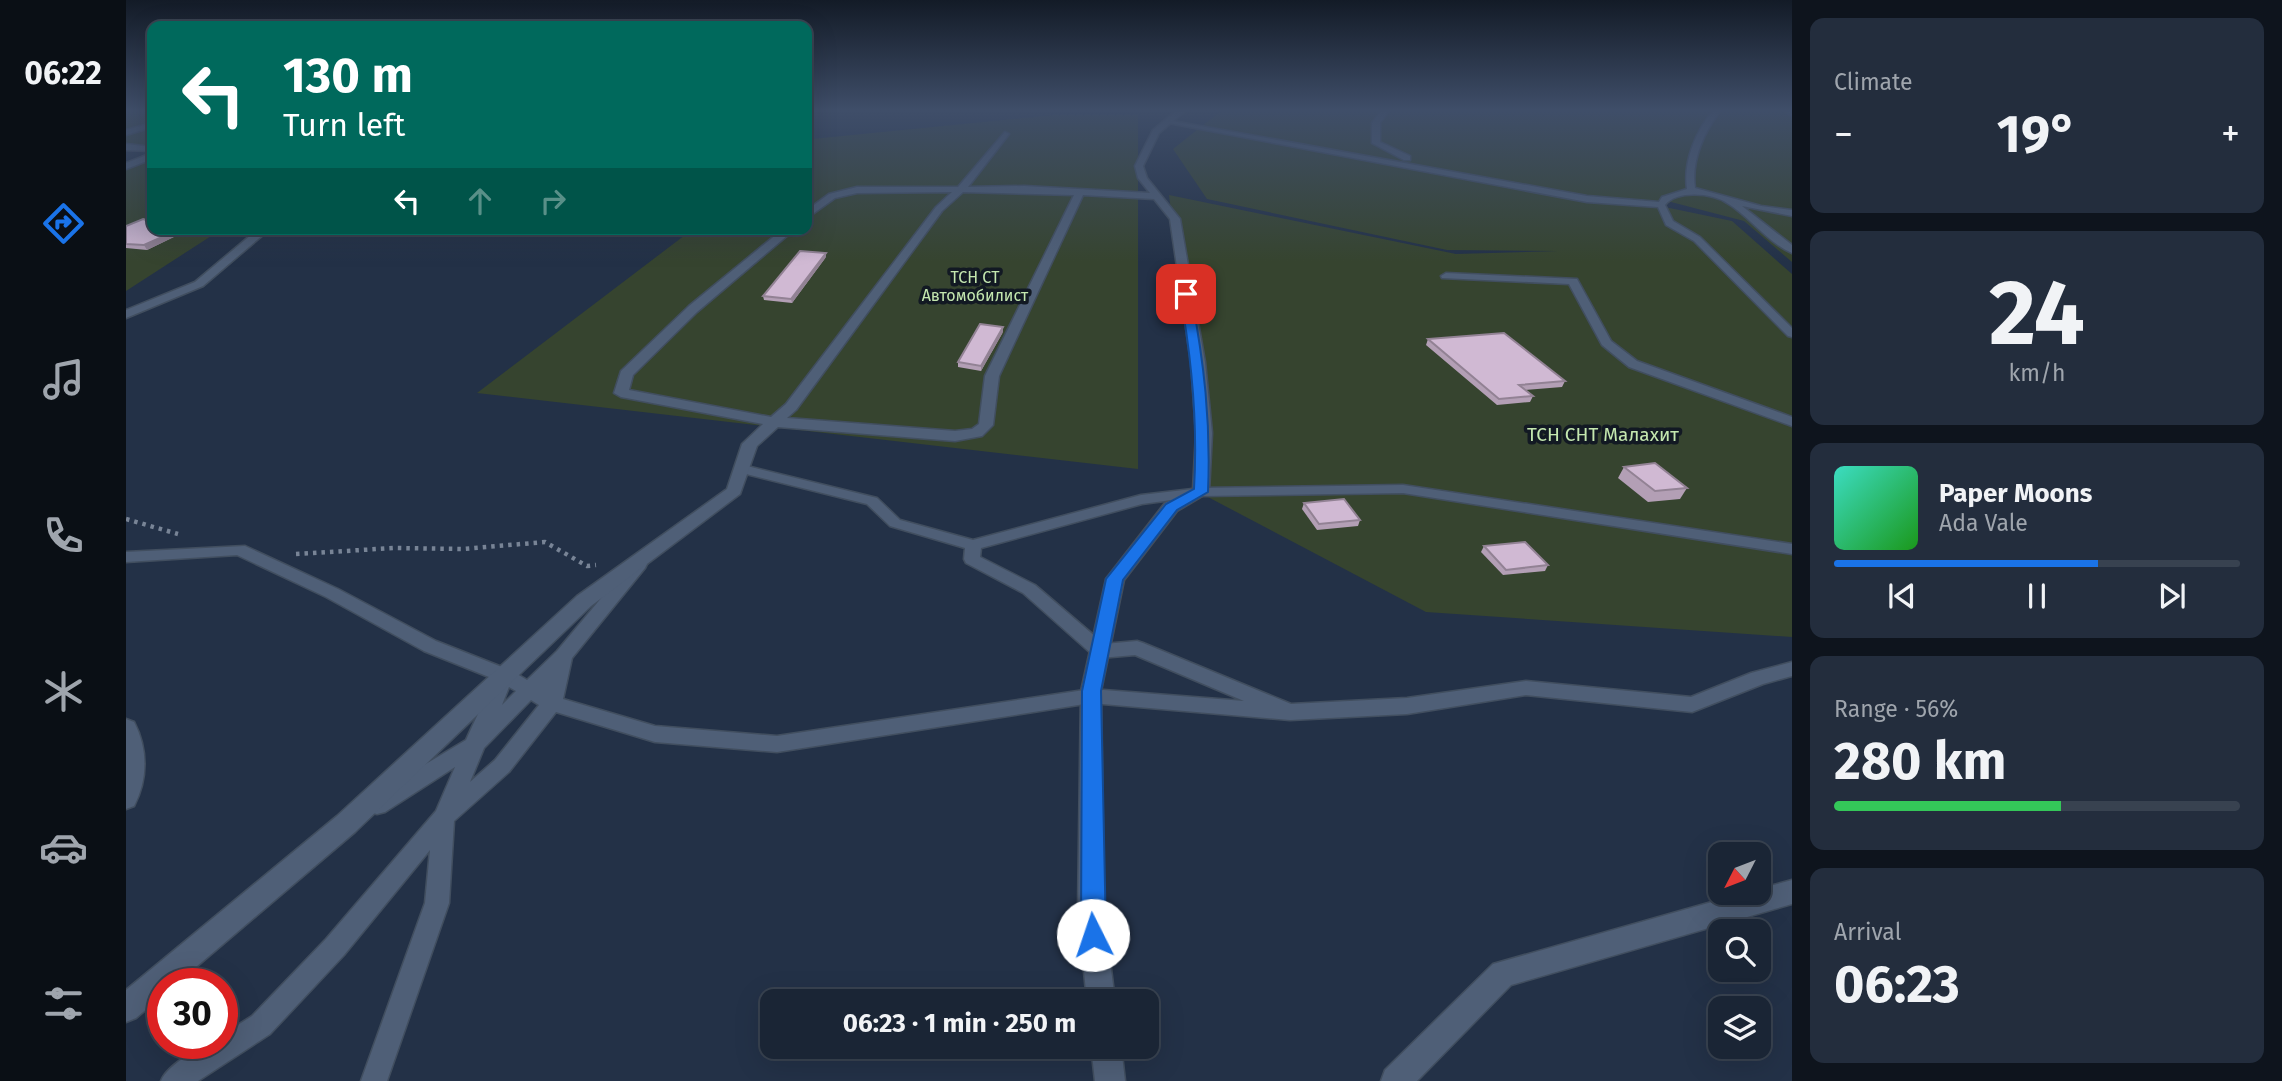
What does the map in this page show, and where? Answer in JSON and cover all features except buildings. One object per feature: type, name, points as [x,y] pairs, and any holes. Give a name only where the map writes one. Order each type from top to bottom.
[{"type":"street","points":[[126,1008],[346,824],[584,601],[734,491],[750,444],[791,407],[939,209],[962,188],[984,160]]},
{"type":"street","points":[[1100,989],[1091,913],[1091,696],[1100,651],[1115,579],[1171,507],[1201,492],[1204,433],[1198,362],[1175,219],[1143,178],[1139,166],[1142,160]]},
{"type":"street","points":[[812,211],[832,196],[857,190],[962,188],[1156,196]]},
{"type":"street","points":[[783,235],[693,309],[626,374],[621,393],[775,422],[963,436],[983,429],[992,376],[1080,192]]},
{"type":"street","points":[[126,314],[199,284],[258,235]]},
{"type":"street","points":[[126,728],[135,758],[126,799]]},
{"type":"street","points":[[1396,1081],[1503,974],[1792,892]]},
{"type":"street","points":[[1107,1059],[1110,1081]]},
{"type":"lane","points":[[1387,160],[1587,199],[1661,205]]},
{"type":"lane","points":[[1414,160],[1430,168]]},
{"type":"lane","points":[[1691,160],[1691,190]]},
{"type":"lane","points":[[1661,205],[1665,199],[1691,190],[1761,209],[1792,213]]},
{"type":"lane","points":[[1724,198],[1792,250]]},
{"type":"lane","points":[[1661,205],[1669,223],[1698,239],[1792,334]]},
{"type":"lane","points":[[1446,276],[1573,281],[1606,343],[1633,364],[1792,422]]},
{"type":"lane","points":[[743,469],[872,501],[895,523],[973,545],[1141,500],[1201,492],[1403,489],[1792,549]]},
{"type":"lane","points":[[973,545],[972,559],[1029,589],[1100,651],[1137,648],[1290,712]]},
{"type":"lane","points":[[126,557],[239,550],[332,593],[430,646],[505,676],[552,703],[655,734],[776,744],[1091,696],[1290,712],[1407,706],[1525,688],[1692,705],[1758,678],[1792,669]]},
{"type":"lane","points":[[346,824],[473,746],[563,656],[645,557]]},
{"type":"lane","points":[[174,1081],[261,1025],[335,947],[444,817],[502,766],[552,703],[563,656]]},
{"type":"lane","points":[[374,1081],[437,903],[444,817],[505,676]]},
{"type":"path","points":[[126,519],[190,537]]},
{"type":"path","points":[[289,554],[394,548],[462,549],[545,542],[587,566],[599,564]]},
{"type":"green space","name":"ТСН СТ Автомобилист","points":[[812,160],[1138,160],[1138,469],[477,393],[685,235],[812,235]]},
{"type":"green space","name":"ТСН СНТ Малахит","points":[[1181,160],[1792,160],[1792,262],[1744,221],[1671,202],[1660,206],[1732,221],[1792,274],[1792,637],[1426,612],[1206,496],[1169,195],[1456,254],[1558,251],[1447,250],[1207,199]]},
{"type":"green space","points":[[147,162],[147,235],[213,235],[126,291],[126,169]]},
{"type":"route","points":[[1093,935],[1091,691],[1115,579],[1171,507],[1201,492],[1204,433],[1198,362],[1186,294]]}]
